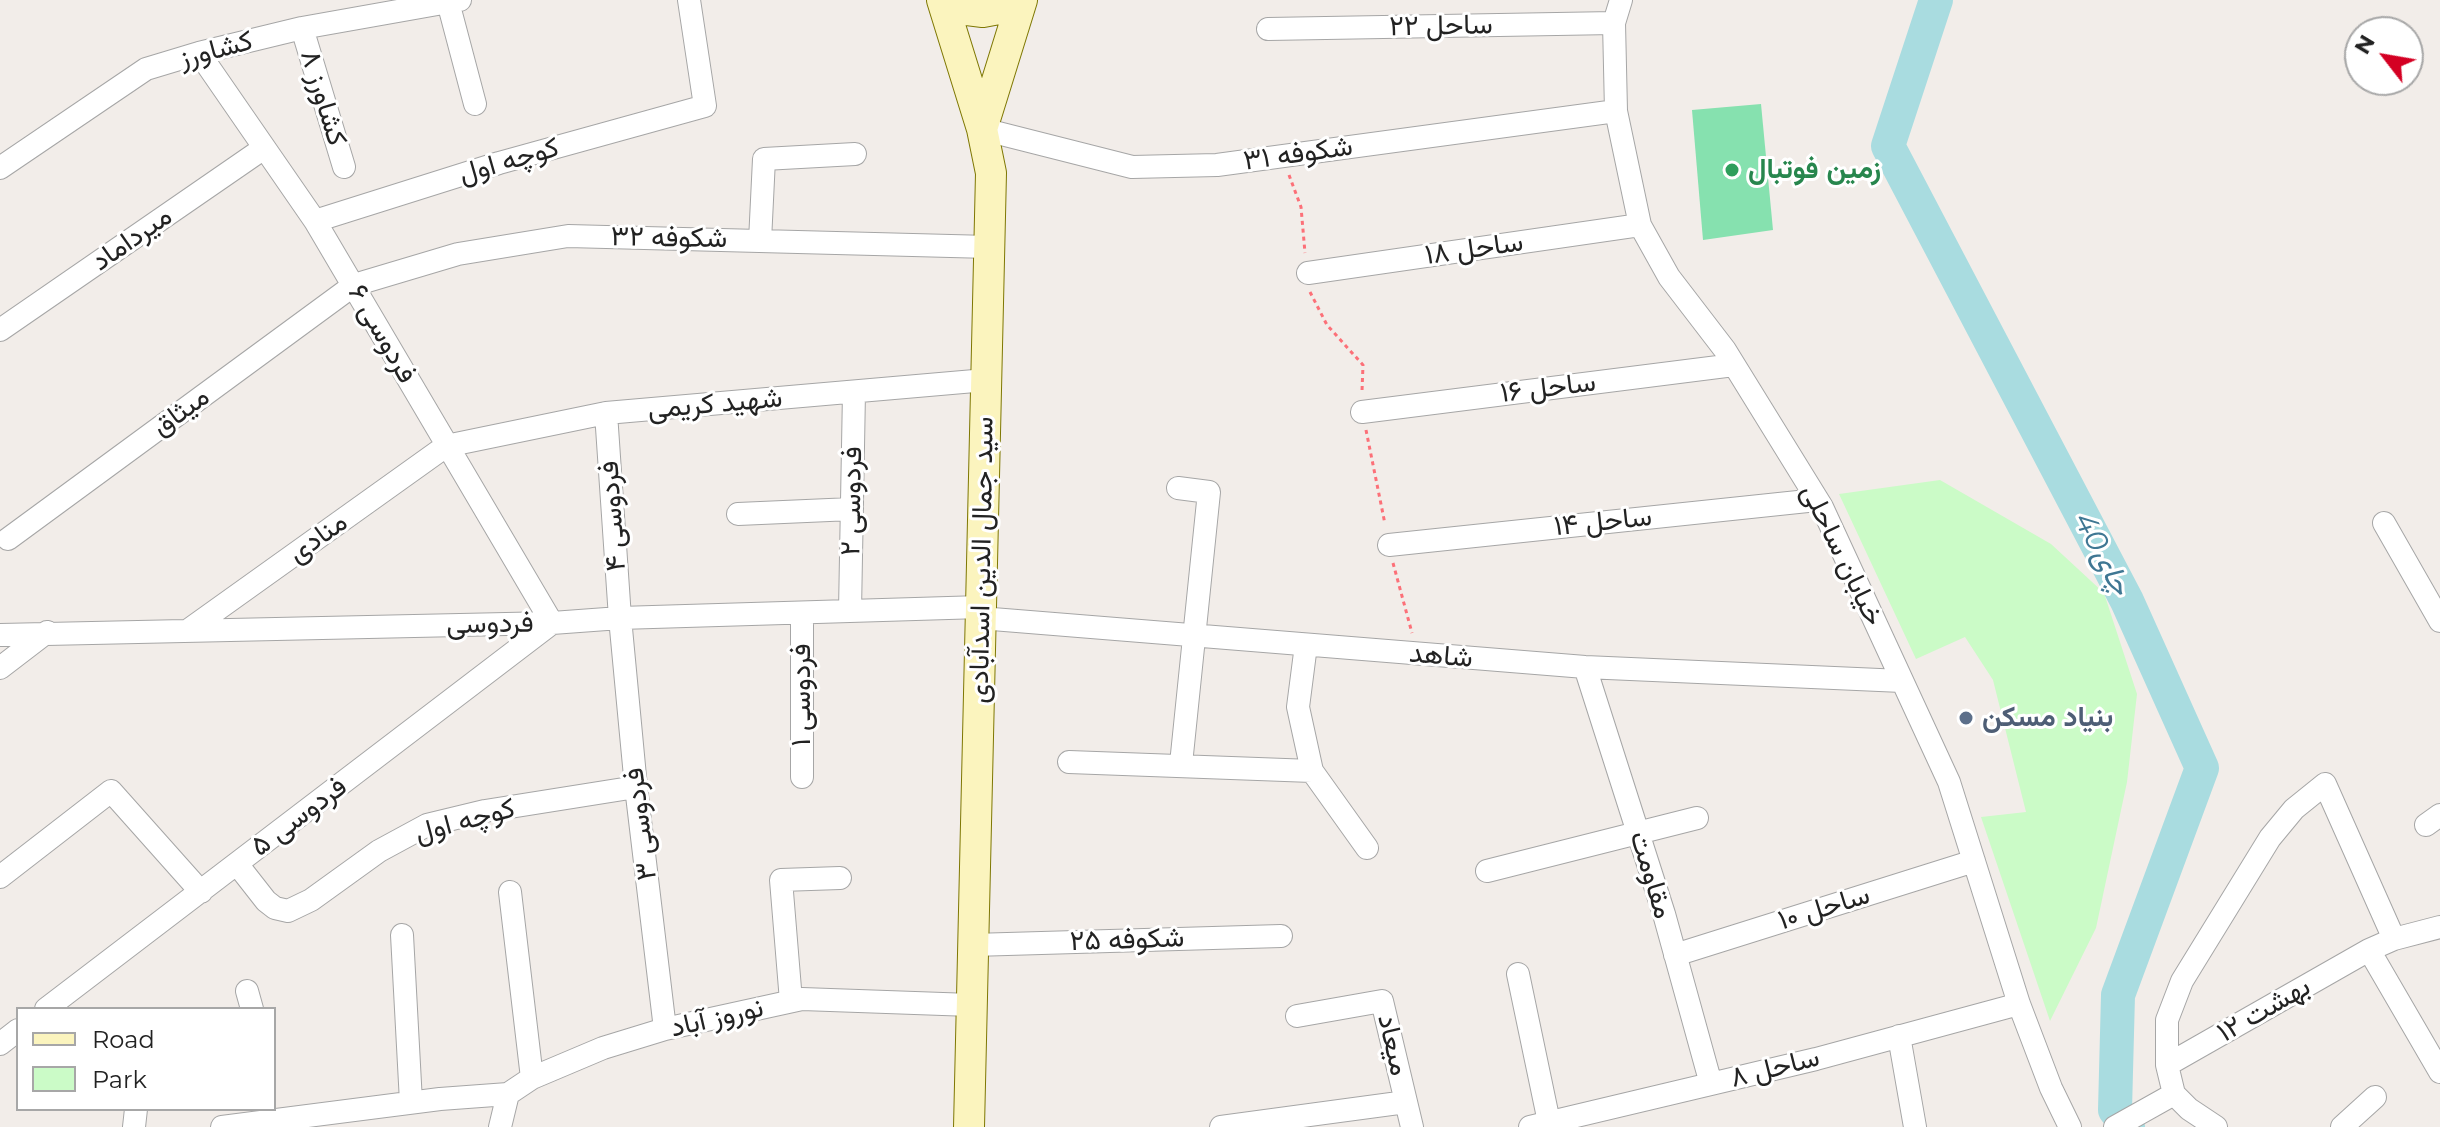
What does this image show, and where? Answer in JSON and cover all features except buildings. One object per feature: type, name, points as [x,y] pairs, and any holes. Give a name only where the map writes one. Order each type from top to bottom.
[{"type":"main road","name":"سید جمال الدین اسدآبادی","points":[[942,0],[982,129],[991,173],[969,1127]]},
{"type":"main road","points":[[950,0],[967,10],[983,12],[999,9],[1013,0]]},
{"type":"main road","points":[[982,129],[1022,0]]},
{"type":"street","name":"کوچه اول","points":[[315,221],[499,163],[705,106],[689,0]]},
{"type":"street","name":"خیابان ساحلی","points":[[1621,0],[1614,23],[1616,111],[1640,225],[1669,277],[1734,365],[1817,500],[1949,782],[2019,1004],[2051,1088],[2070,1127]]},
{"type":"street","name":"کشاورز","points":[[0,168],[146,69],[302,28],[454,1]]},
{"type":"street","points":[[454,1],[475,104]]},
{"type":"street","name":"ساحل ۲۲","points":[[1268,29],[1614,23]]},
{"type":"street","name":"کشاورز ۸","points":[[302,28],[344,167]]},
{"type":"street","name":"فردوسی ۶","points":[[199,53],[315,221],[552,623]]},
{"type":"street","name":"شکوفه ۳۱","points":[[982,129],[1132,167],[1217,165],[1616,111]]},
{"type":"street","name":"میرداماد","points":[[0,330],[264,148]]},
{"type":"street","points":[[760,241],[764,159],[855,154]]},
{"type":"street","name":"ساحل ۱۸","points":[[1308,273],[1640,225]]},
{"type":"street","name":"شکوفه ۳۲","points":[[354,285],[458,254],[568,236],[989,247]]},
{"type":"street","name":"میثاق","points":[[8,539],[354,285]]},
{"type":"street","name":"ساحل ۱۶","points":[[1362,412],[1734,365]]},
{"type":"street","name":"شهید کریمی","points":[[446,446],[606,413],[986,380]]},
{"type":"street","name":"فردوسی ۲","points":[[850,611],[854,392]]},
{"type":"street","name":"فردوسی ۴","points":[[606,413],[620,618]]},
{"type":"street","name":"منادی","points":[[190,629],[446,446]]},
{"type":"street","points":[[1178,488],[1209,492],[1181,764]]},
{"type":"street","name":"ساحل ۱۴","points":[[1389,545],[1817,500]]},
{"type":"street","points":[[738,514],[852,509]]},
{"type":"street","points":[[2384,523],[2440,621]]},
{"type":"street","name":"فردوسی","points":[[0,635],[552,623],[850,611],[980,612]]},
{"type":"street","name":"شاهد","points":[[980,612],[1193,635],[1585,667],[1902,681]]},
{"type":"street","name":"فردوسی ۱","points":[[802,613],[802,777]]},
{"type":"street","name":"فردوسی ۳","points":[[620,618],[636,787],[665,1029]]},
{"type":"street","name":"فردوسی ۵","points":[[49,1007],[552,623]]},
{"type":"street","points":[[0,668],[47,632]]},
{"type":"street","points":[[1306,645],[1298,707],[1312,771],[1367,848]]},
{"type":"street","name":"مقاومت","points":[[1585,667],[1675,955],[1711,1084]]},
{"type":"street","points":[[1069,762],[1312,771]]},
{"type":"street","points":[[2216,1127],[2189,1109],[2174,1094],[2167,1065],[2167,1020],[2182,981],[2270,838],[2294,809],[2325,784],[2394,939]]},
{"type":"street","name":"کوچه اول","points":[[237,864],[266,901],[275,908],[288,911],[311,900],[379,851],[427,825],[485,811],[636,787]]},
{"type":"street","points":[[0,877],[111,791],[201,892]]},
{"type":"street","points":[[1487,871],[1697,818]]},
{"type":"street","name":"ساحل ۱۰","points":[[1675,955],[1974,861]]},
{"type":"street","points":[[791,1001],[781,880],[840,878]]},
{"type":"street","points":[[510,892],[532,1078]]},
{"type":"street","name":"بهشت ۱۲","points":[[2167,1065],[2369,950],[2394,939],[2440,927]]},
{"type":"street","points":[[402,935],[411,1102]]},
{"type":"street","name":"شکوفه ۲۵","points":[[973,945],[1281,936]]},
{"type":"street","points":[[2369,950],[2440,1072]]},
{"type":"street","points":[[1518,974],[1539,1125]]},
{"type":"street","name":"نوروز آباد","points":[[508,1094],[532,1078],[603,1048],[665,1029],[791,1001],[971,1005]]},
{"type":"street","name":"میعاد","points":[[1297,1016],[1382,1001],[1412,1127]]},
{"type":"street","name":"ساحل ۸","points":[[1539,1125],[2019,1004]]},
{"type":"street","points":[[0,1044],[16,1032]]},
{"type":"street","points":[[1899,1036],[1915,1127]]},
{"type":"street","points":[[2051,1088],[2055,1127]]},
{"type":"street","points":[[222,1127],[271,1115],[508,1094],[500,1127]]},
{"type":"street","points":[[2115,1127],[2174,1094]]},
{"type":"street","points":[[2342,1127],[2375,1097]]},
{"type":"street","points":[[1221,1127],[1406,1102]]},
{"type":"green space","name":"زمین فوتبال","points":[[1761,104],[1773,230],[1703,240],[1692,110]]},
{"type":"green space","points":[[1940,480],[2051,544],[2104,593],[2137,694],[2127,782],[2096,928],[2050,1021],[1981,817],[2026,812],[1993,680],[1965,637],[1916,659],[1839,494]]},
{"type":"waterway","name":"40چای","points":[[1936,0],[1888,146],[2127,601],[2202,768],[2118,995],[2115,1110],[2128,1127]]},
{"type":"place","name":"زمین فوتبال","points":[[1732,170]]},
{"type":"place","name":"بنیاد مسکن","points":[[1966,718]]}]
